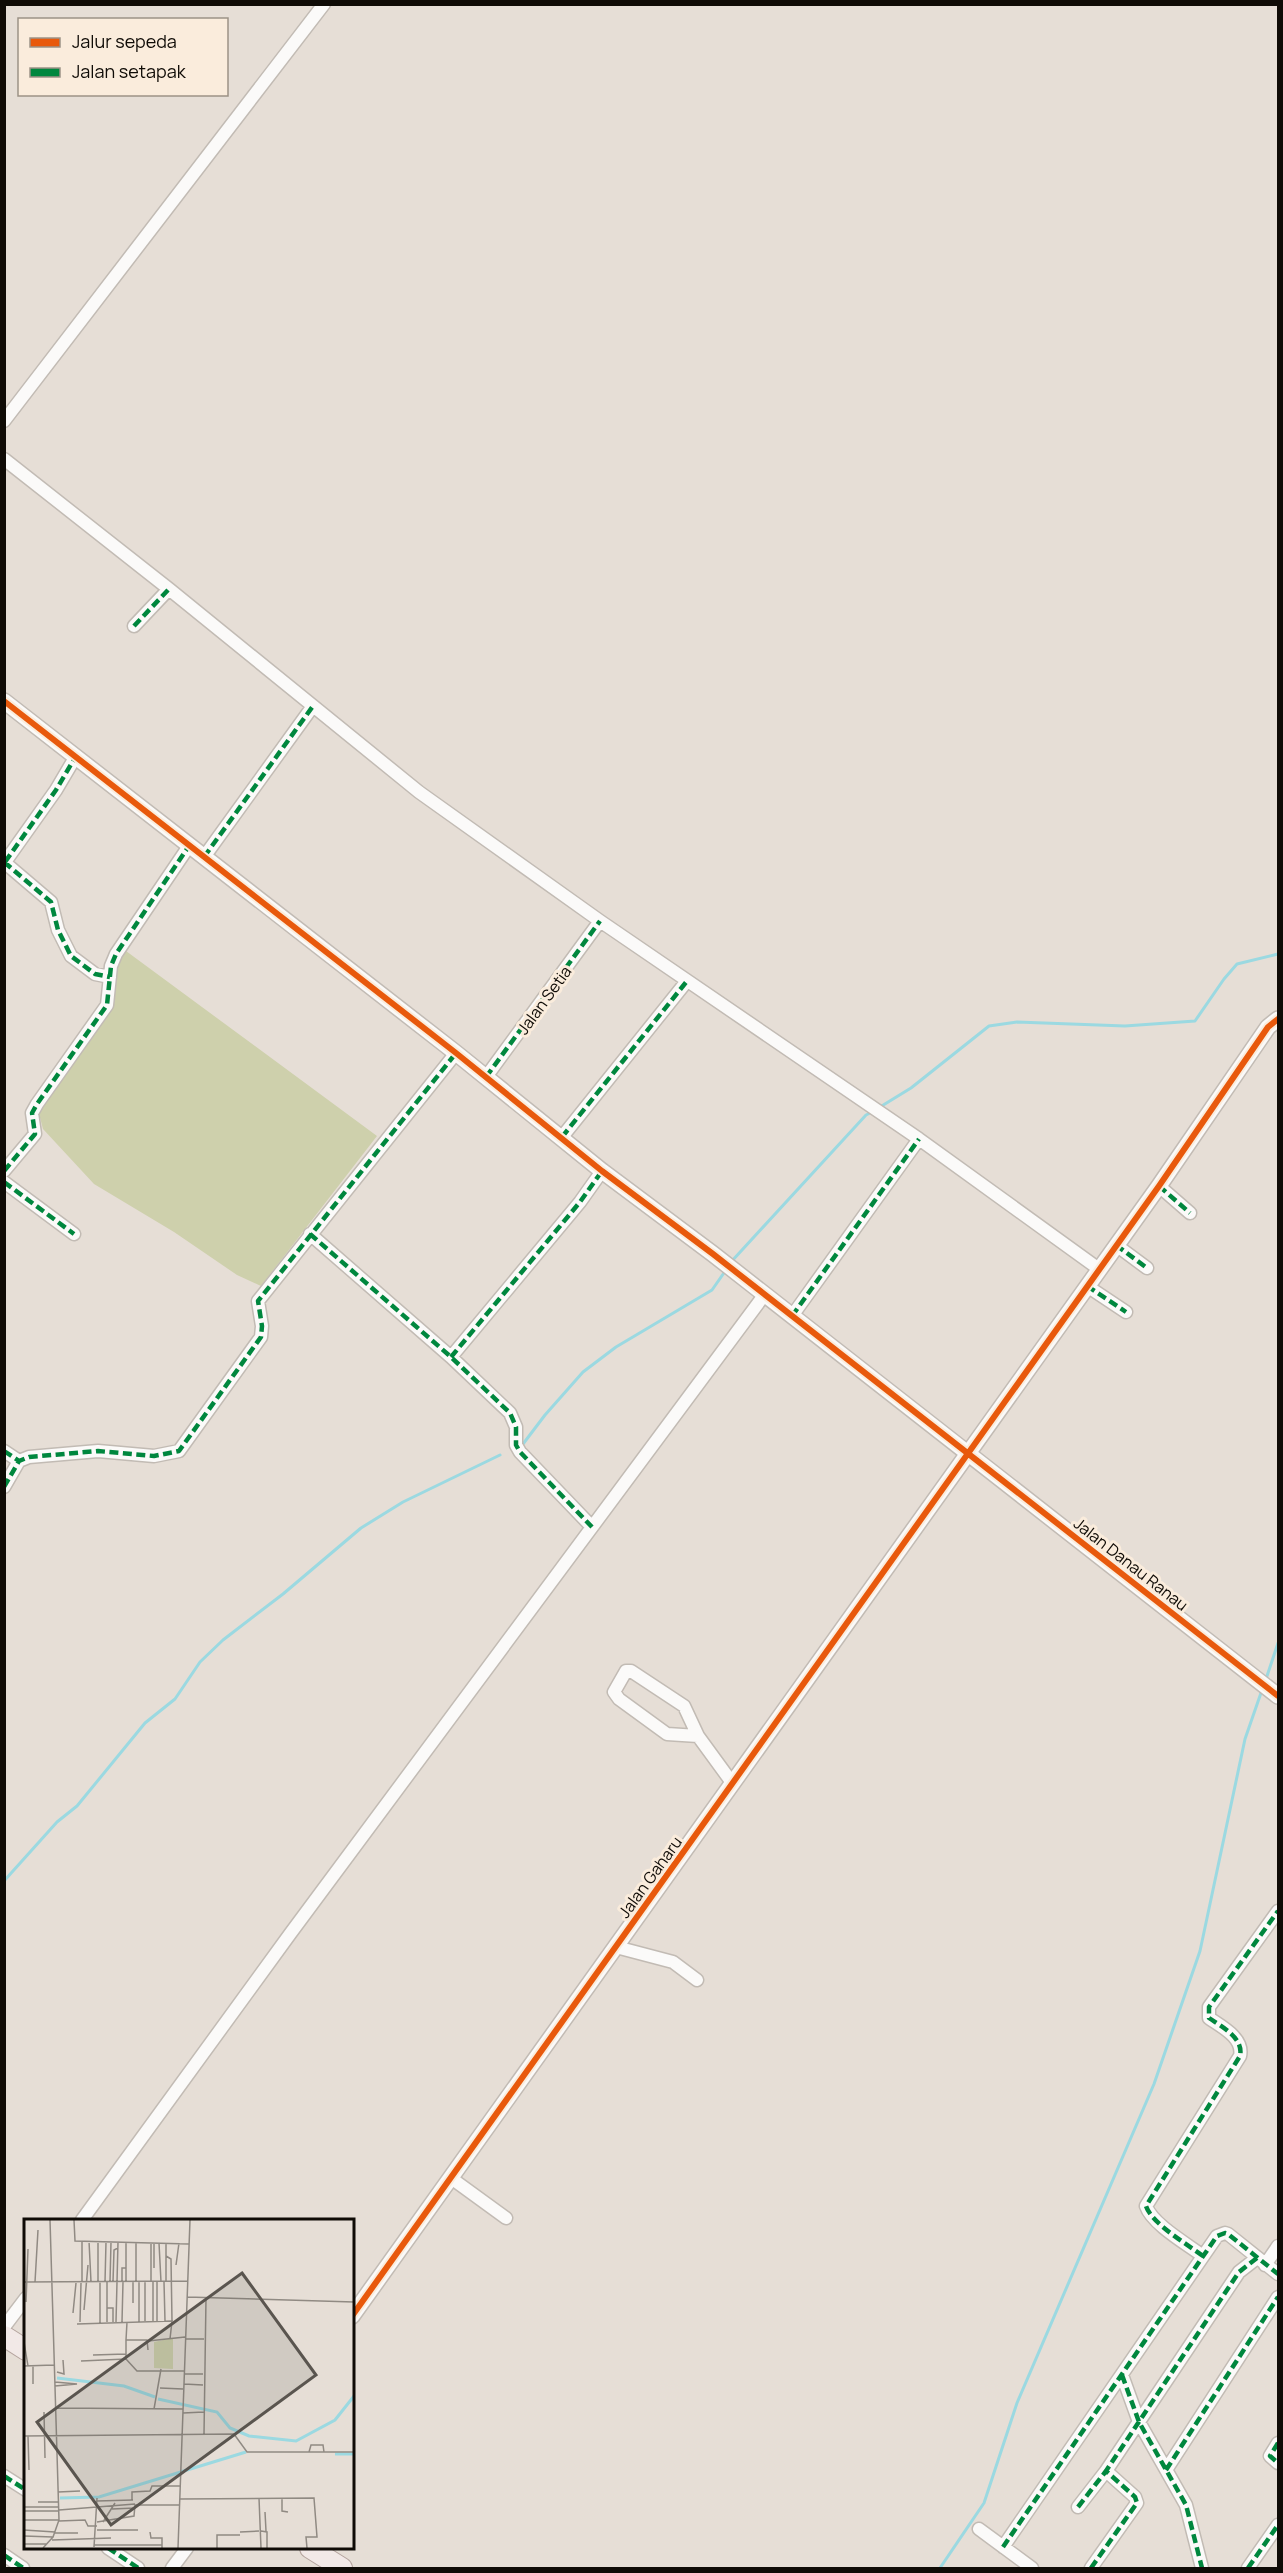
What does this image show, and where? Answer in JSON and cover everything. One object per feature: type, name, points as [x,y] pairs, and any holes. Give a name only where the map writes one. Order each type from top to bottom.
[{"type":"main road","points":[[4,2336],[24,2349]]},
{"type":"main road","points":[[313,2549],[342,2568]]},
{"type":"street","points":[[4,421],[324,4]]},
{"type":"street","points":[[4,459],[169,589],[419,792],[600,921],[919,1139],[1099,1269]]},
{"type":"street","points":[[134,626],[169,589]]},
{"type":"street","name":"Jalan Danau Ranau","points":[[4,701],[456,1053],[602,1171],[765,1294],[1275,1693]]},
{"type":"street","points":[[204,857],[314,706]]},
{"type":"street","points":[[76,756],[56,790],[5,862],[51,902],[58,930],[71,956],[95,974],[110,977]]},
{"type":"street","points":[[4,1172],[35,1134],[32,1113],[37,1104],[107,1005],[110,977],[116,954],[189,846]]},
{"type":"street","name":"Jalan Setia","points":[[486,1077],[600,921]]},
{"type":"street","points":[[562,1137],[687,981]]},
{"type":"street","name":"Jalan Gaharu","points":[[354,2313],[1159,1185],[1268,1027],[1278,1019]]},
{"type":"street","points":[[4,1487],[19,1461],[29,1457],[52,1453],[98,1451],[154,1456],[179,1451],[261,1337],[262,1326],[258,1301],[456,1053]]},
{"type":"street","points":[[792,1316],[919,1139]]},
{"type":"street","points":[[451,1357],[580,1202],[602,1171]]},
{"type":"street","points":[[4,1182],[74,1234]]},
{"type":"street","points":[[1159,1185],[1190,1213]]},
{"type":"street","points":[[310,1234],[451,1357],[510,1413],[516,1427],[516,1445],[520,1452],[592,1527]]},
{"type":"street","points":[[1116,1245],[1147,1268]]},
{"type":"street","points":[[1087,1286],[1126,1312]]},
{"type":"street","points":[[83,2219],[290,1934],[765,1294]]},
{"type":"street","points":[[4,1451],[19,1461]]},
{"type":"street","points":[[698,1736],[666,1734],[619,1699],[614,1692],[627,1670],[684,1706],[698,1736],[733,1784]]},
{"type":"street","points":[[1203,2256],[1164,2227],[1148,2212],[1146,2206],[1240,2056],[1240,2045],[1234,2037],[1209,2018],[1209,2007],[1278,1911]]},
{"type":"street","points":[[616,1947],[673,1962],[697,1980]]},
{"type":"street","points":[[451,2178],[506,2218]]},
{"type":"street","points":[[1003,2547],[1217,2236],[1225,2233],[1278,2274]]},
{"type":"street","points":[[1078,2507],[1106,2471],[1239,2272],[1261,2261],[1278,2246]]},
{"type":"street","points":[[1166,2470],[1278,2297]]},
{"type":"street","points":[[4,2327],[24,2301]]},
{"type":"street","points":[[1122,2375],[1139,2422],[1186,2505],[1202,2568]]},
{"type":"street","points":[[1278,2443],[1270,2456],[1278,2463]]},
{"type":"street","points":[[1091,2568],[1137,2503],[1135,2497],[1106,2471]]},
{"type":"street","points":[[4,2476],[24,2489]]},
{"type":"street","points":[[1248,2568],[1278,2525]]},
{"type":"street","points":[[979,2529],[1032,2568]]},
{"type":"street","points":[[111,2549],[138,2568]]},
{"type":"street","points":[[171,2568],[185,2549]]},
{"type":"street","points":[[4,2555],[23,2568]]},
{"type":"green space","points":[[126,951],[377,1136],[261,1286],[237,1275],[174,1232],[94,1184],[43,1129],[38,1110],[112,1000],[117,965]]},
{"type":"waterway","points":[[880,1107],[911,1088],[989,1026],[1017,1022],[1125,1026],[1195,1021],[1237,964],[1278,954]]},
{"type":"waterway","points":[[731,1262],[866,1115],[872,1112]]},
{"type":"waterway","points":[[523,1444],[583,1372],[616,1347],[712,1290],[726,1270]]},
{"type":"waterway","points":[[4,1881],[57,1822],[77,1806],[145,1723],[175,1699],[200,1662],[223,1640],[283,1594],[361,1528],[403,1502],[500,1455]]},
{"type":"waterway","points":[[1266,1679],[1278,1643]]},
{"type":"waterway","points":[[940,2568],[984,2503],[1017,2403],[1154,2084],[1200,1951],[1245,1739],[1262,1690]]},
{"type":"marked path","points":[[134,626],[169,589]]},
{"type":"marked path","points":[[204,857],[313,706]]},
{"type":"marked path","points":[[5,862],[56,790],[76,756]]},
{"type":"marked path","points":[[4,1171],[35,1134],[32,1113],[37,1104],[107,1005],[111,966],[116,954],[189,846]]},
{"type":"marked path","points":[[4,862],[51,902],[58,930],[71,956],[95,974],[110,977]]},
{"type":"marked path","points":[[486,1077],[600,921]]},
{"type":"marked path","points":[[562,1137],[687,981]]},
{"type":"marked path","points":[[4,1487],[19,1461],[29,1457],[98,1451],[154,1456],[179,1451],[261,1337],[262,1326],[258,1301],[456,1053]]},
{"type":"marked path","points":[[792,1316],[919,1139]]},
{"type":"marked path","points":[[451,1357],[580,1202],[602,1171]]},
{"type":"marked path","points":[[4,1182],[74,1234]]},
{"type":"marked path","points":[[1159,1186],[1190,1213]]},
{"type":"marked path","points":[[310,1234],[451,1357],[510,1413],[516,1427],[516,1445],[520,1452],[592,1527]]},
{"type":"marked path","points":[[1116,1245],[1147,1268]]},
{"type":"marked path","points":[[1087,1286],[1126,1312]]},
{"type":"marked path","points":[[4,1451],[19,1461]]},
{"type":"marked path","points":[[1203,2256],[1162,2227],[1146,2206],[1240,2056],[1239,2044],[1235,2038],[1209,2018],[1209,2007],[1278,1911]]},
{"type":"marked path","points":[[1003,2547],[1217,2236],[1228,2234],[1278,2274]]},
{"type":"marked path","points":[[1091,2568],[1137,2503],[1135,2497],[1106,2471],[1239,2272],[1257,2258]]},
{"type":"marked path","points":[[1166,2470],[1278,2297]]},
{"type":"marked path","points":[[1122,2375],[1139,2422],[1186,2505],[1202,2568]]},
{"type":"marked path","points":[[1278,2443],[1270,2456],[1278,2463]]},
{"type":"marked path","points":[[1078,2507],[1106,2471]]},
{"type":"marked path","points":[[4,2476],[24,2489]]},
{"type":"marked path","points":[[1248,2568],[1278,2525]]},
{"type":"marked path","points":[[110,2549],[138,2568]]},
{"type":"marked path","points":[[4,2555],[23,2568]]},
{"type":"cycle path","points":[[4,701],[456,1053],[602,1171],[713,1254],[1278,1696]]},
{"type":"cycle path","points":[[354,2313],[1159,1186],[1268,1027],[1278,1019]]}]
